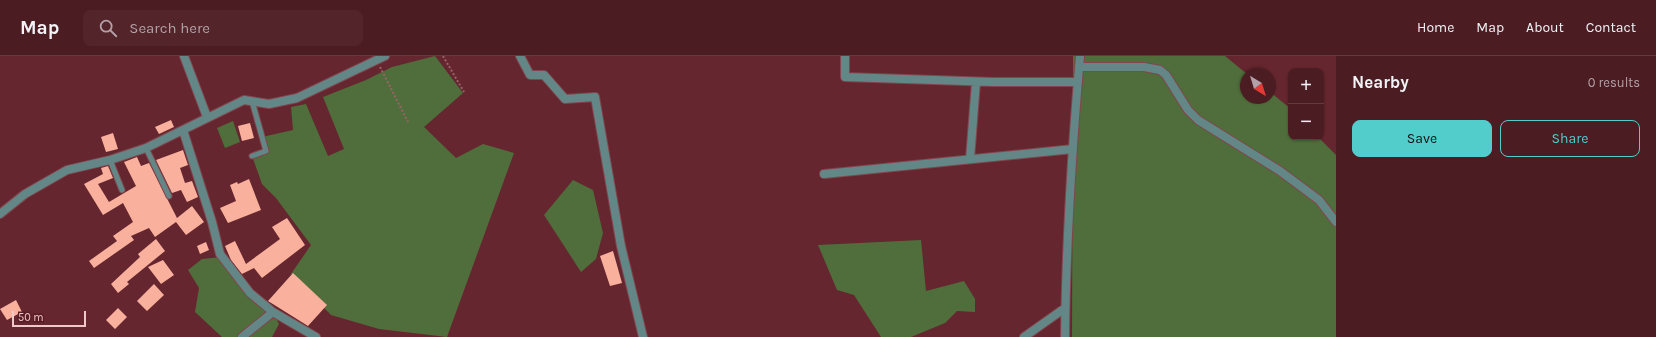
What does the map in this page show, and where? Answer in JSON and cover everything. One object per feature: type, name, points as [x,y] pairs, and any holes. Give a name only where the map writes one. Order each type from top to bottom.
[{"type":"street","points":[[184,56],[207,117]]},
{"type":"street","points":[[0,214],[25,194],[67,170],[110,160],[146,148],[244,100],[269,104],[297,98],[385,56]]},
{"type":"street","points":[[520,56],[530,75],[544,75],[565,99],[594,97],[621,246],[643,337]]},
{"type":"street","points":[[845,56],[845,77],[976,82],[1078,82]]},
{"type":"street","points":[[1065,337],[1073,125],[1080,56]]},
{"type":"street","points":[[1079,67],[1144,67],[1160,70],[1166,75],[1188,110],[1198,120],[1280,171],[1319,200],[1336,222]]},
{"type":"street","points":[[970,159],[976,82]]},
{"type":"street","points":[[183,130],[212,222],[220,254],[250,293],[272,312],[316,337]]},
{"type":"street","points":[[824,174],[1073,149]]},
{"type":"street","points":[[1024,337],[1065,308]]},
{"type":"street","points":[[242,337],[272,312]]},
{"type":"lane","points":[[252,101],[266,151],[252,156]]},
{"type":"lane","points":[[146,148],[169,196]]},
{"type":"lane","points":[[110,160],[122,190]]},
{"type":"path","points":[[443,56],[464,92]]},
{"type":"path","points":[[377,60],[408,122]]},
{"type":"green space","points":[[435,56],[463,93],[424,127],[456,158],[483,144],[514,153],[447,337],[379,329],[331,315],[291,274],[311,245],[276,198],[262,184],[252,156],[266,151],[262,137],[293,130],[291,107],[306,104],[328,156],[344,149],[323,97],[366,80],[392,67]]},
{"type":"green space","points":[[1073,56],[1225,56],[1240,68],[1240,104],[1276,104],[1276,97],[1288,107],[1288,140],[1321,140],[1336,155],[1336,337],[1072,337]]},
{"type":"green space","points":[[233,121],[240,142],[225,148],[217,128]]},
{"type":"green space","points":[[573,180],[593,190],[603,233],[596,259],[581,272],[544,215]]},
{"type":"green space","points":[[921,240],[926,291],[964,281],[975,299],[975,312],[957,311],[945,323],[911,337],[881,337],[854,295],[837,290],[818,245]]},
{"type":"green space","points":[[222,257],[273,312],[279,324],[272,337],[222,337],[195,312],[199,288],[188,270],[202,259]]},
{"type":"building","points":[[171,120],[174,127],[159,134],[155,127]]},
{"type":"building","points":[[250,123],[254,138],[242,141],[238,126]]},
{"type":"building","points":[[113,133],[118,149],[106,152],[101,137]]},
{"type":"building","points":[[183,150],[188,165],[180,168],[185,183],[192,181],[198,197],[187,202],[181,190],[172,193],[156,160]]},
{"type":"building","points":[[137,157],[141,166],[149,163],[177,218],[192,206],[204,222],[186,235],[176,222],[155,237],[149,228],[131,236],[134,240],[94,268],[89,261],[117,241],[113,236],[133,222],[123,203],[103,215],[84,184],[103,174],[101,168],[108,166],[113,178],[98,184],[109,202],[136,186],[124,162]]},
{"type":"building","points":[[249,179],[261,210],[228,223],[220,208],[236,201],[230,185],[237,182],[238,184]]},
{"type":"building","points":[[287,218],[305,245],[262,278],[254,268],[242,274],[231,260],[225,246],[235,241],[246,264],[280,239],[272,227]]},
{"type":"building","points":[[156,239],[165,251],[127,282],[129,284],[118,293],[111,284],[140,257],[138,254]]},
{"type":"building","points":[[206,242],[209,250],[200,254],[197,246]]},
{"type":"building","points":[[613,251],[622,283],[610,286],[600,256]]},
{"type":"building","points":[[163,260],[174,275],[161,284],[148,267]]},
{"type":"building","points":[[293,273],[327,305],[308,326],[268,301]]},
{"type":"building","points":[[154,284],[164,295],[147,311],[137,301]]},
{"type":"building","points":[[16,300],[22,312],[7,320],[0,309]]},
{"type":"building","points":[[118,308],[127,317],[115,329],[106,320]]}]
